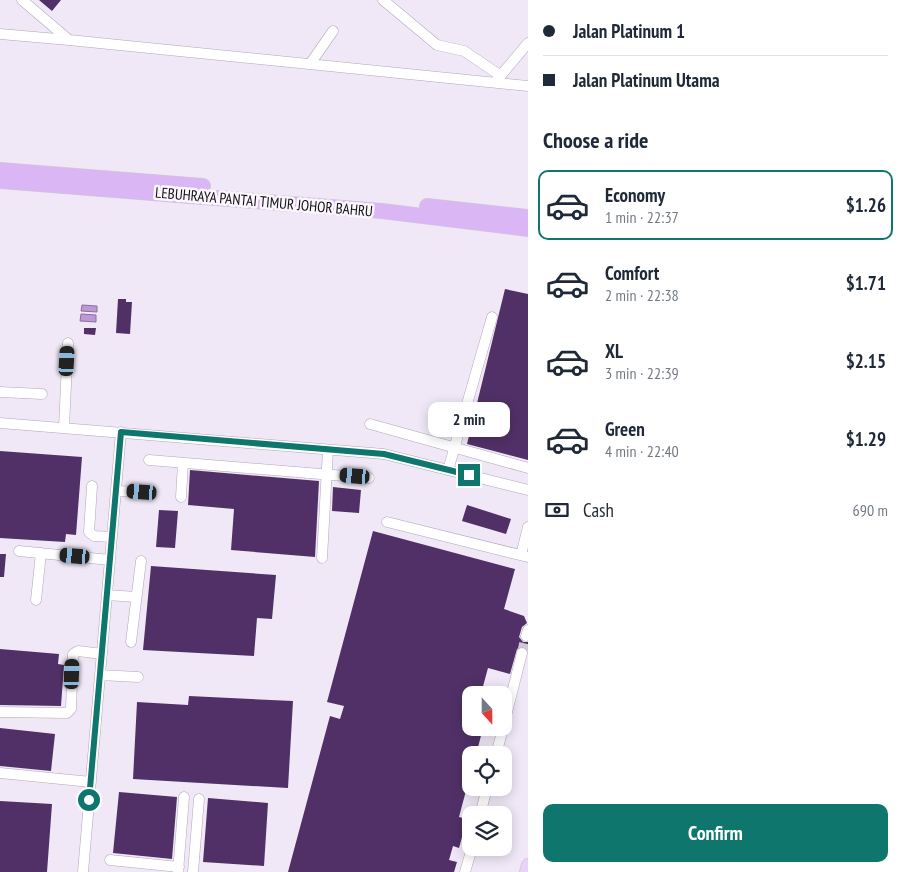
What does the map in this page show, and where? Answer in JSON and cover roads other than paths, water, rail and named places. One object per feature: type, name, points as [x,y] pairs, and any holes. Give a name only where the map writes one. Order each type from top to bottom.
[{"type":"highway","name":"LEBUHRAYA PANTAI TIMUR JOHOR BAHRU","points":[[0,170],[220,187],[528,217]]},
{"type":"highway","name":"LEBUHRAYA PANTAI TIMUR JOHOR BAHRU","points":[[0,181],[382,211],[528,229]]},
{"type":"main road","points":[[526,872],[528,865]]},
{"type":"street","points":[[22,0],[69,40]]},
{"type":"street","points":[[383,0],[437,45],[464,51],[498,79]]},
{"type":"street","points":[[310,64],[333,31]]},
{"type":"street","points":[[0,34],[310,64],[498,79],[528,86]]},
{"type":"street","points":[[498,79],[528,43]]},
{"type":"street","points":[[448,470],[492,317]]},
{"type":"street","points":[[64,428],[68,342]]},
{"type":"street","points":[[0,392],[42,394]]},
{"type":"street","points":[[0,423],[392,455],[528,490]]},
{"type":"street","points":[[370,424],[528,468]]},
{"type":"street","points":[[83,872],[121,432]]},
{"type":"street","points":[[322,558],[328,450]]},
{"type":"street","points":[[149,460],[369,478]]},
{"type":"street","points":[[181,497],[183,463]]},
{"type":"street","points":[[92,486],[89,532],[92,535],[112,537]]},
{"type":"street","points":[[116,491],[142,492]]},
{"type":"street","points":[[387,522],[525,556],[528,527]]},
{"type":"street","points":[[19,551],[110,560]]},
{"type":"street","points":[[36,600],[41,553]]},
{"type":"street","points":[[131,642],[141,561]]},
{"type":"street","points":[[107,595],[136,597]]},
{"type":"street","points":[[0,712],[67,713],[71,709],[73,654],[78,651],[102,654]]},
{"type":"street","points":[[512,692],[522,653]]},
{"type":"street","points":[[100,675],[138,677]]},
{"type":"street","points":[[0,773],[91,782]]},
{"type":"street","points":[[110,860],[179,869],[184,797]]},
{"type":"street","points":[[193,872],[199,799]]},
{"type":"street","points":[[465,872],[470,856]]},
{"type":"tunnel","points":[[522,653],[526,636]]}]
